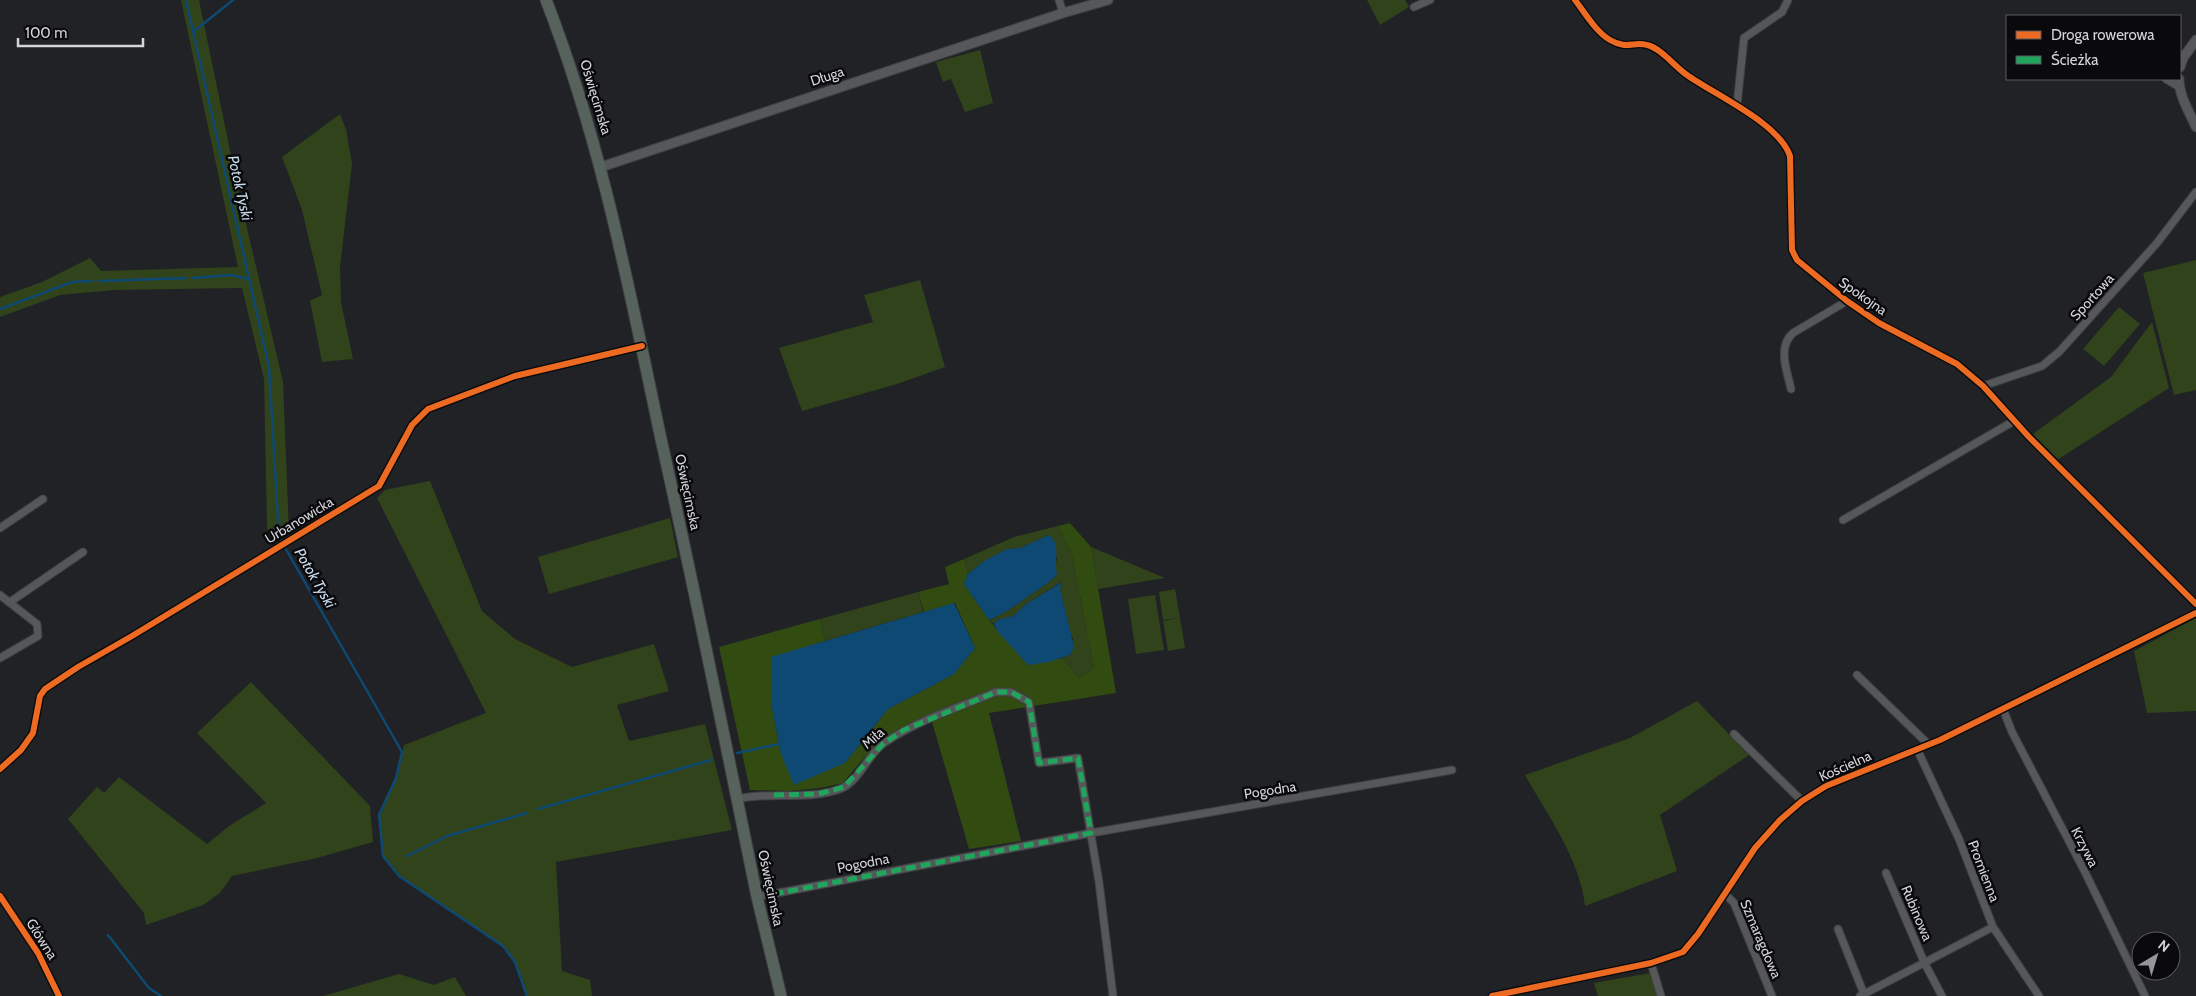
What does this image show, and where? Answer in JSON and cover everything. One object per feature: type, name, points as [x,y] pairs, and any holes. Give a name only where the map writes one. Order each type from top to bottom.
[{"type":"highway","name":"Oświęcimska","points":[[546,0],[566,50],[601,167],[625,263],[757,897],[781,996]]},
{"type":"street","points":[[1059,0],[1063,13]]},
{"type":"street","name":"Długa","points":[[601,167],[1063,13],[1108,0]]},
{"type":"street","points":[[1414,7],[1430,0]]},
{"type":"street","name":"Spokojna","points":[[1575,0],[1609,39],[1628,46],[1647,44],[1684,74],[1737,105],[1778,137],[1787,146],[1790,156],[1792,250],[1796,260],[1847,301],[1903,337],[1957,364],[1983,386],[2014,422],[2196,604]]},
{"type":"street","points":[[1737,105],[1744,38],[1782,12],[1788,0]]},
{"type":"street","points":[[2181,64],[2196,40]]},
{"type":"street","points":[[2179,83],[2196,127]]},
{"type":"street","name":"Sportowa","points":[[1983,386],[2042,366],[2058,352],[2157,243],[2196,192]]},
{"type":"street","name":"Spokojna","points":[[1791,389],[1785,362],[1786,339],[1847,301]]},
{"type":"street","name":"Urbanowicka","points":[[0,769],[28,741],[35,725],[40,696],[45,689],[78,667],[379,486],[412,425],[428,410],[515,376],[642,346]]},
{"type":"street","points":[[1843,520],[2014,422]]},
{"type":"street","points":[[0,528],[43,499]]},
{"type":"street","points":[[10,602],[83,552]]},
{"type":"street","points":[[0,595],[37,624],[38,636],[0,658]]},
{"type":"street","name":"Kościelna","points":[[1492,996],[1650,963],[1684,952],[1768,833],[1802,801],[1826,786],[1917,749],[2003,709],[2196,613]]},
{"type":"street","points":[[1857,675],[1928,744]]},
{"type":"street","name":"Miła","points":[[737,798],[759,795],[818,794],[839,790],[854,778],[868,758],[882,744],[904,730],[996,692],[1011,692],[1029,702],[1039,763],[1078,758],[1091,833]]},
{"type":"street","name":"Krzywa","points":[[2003,709],[2012,732],[2085,872],[2145,996]]},
{"type":"street","points":[[1734,734],[1802,801]]},
{"type":"street","name":"Promienna","points":[[1917,749],[1959,839],[1993,927],[2039,996]]},
{"type":"street","name":"Pogodna","points":[[757,897],[1091,833],[1452,770]]},
{"type":"street","points":[[1091,833],[1113,996]]},
{"type":"street","name":"Rubinowa","points":[[1886,873],[1925,964],[1942,996]]},
{"type":"street","name":"Szmaragdowa","points":[[1725,894],[1734,903],[1772,996]]},
{"type":"street","name":"Główna","points":[[0,896],[38,953],[60,996]]},
{"type":"street","name":"Rubinowa","points":[[1838,929],[1862,995],[1925,964],[1993,927]]},
{"type":"street","points":[[1650,963],[1661,996]]},
{"type":"green space","points":[[181,0],[199,0],[239,194],[283,382],[289,532],[270,545],[267,526],[264,379],[242,288],[114,290],[60,295],[0,317],[0,297],[42,282],[90,258],[101,271],[238,267]]},
{"type":"green space","points":[[1367,0],[1405,0],[1409,7],[1380,25]]},
{"type":"green space","points":[[980,50],[993,103],[965,112],[951,79],[943,82],[936,62]]},
{"type":"green space","points":[[340,114],[346,129],[352,164],[340,267],[341,302],[353,359],[322,362],[310,301],[322,295],[302,210],[282,157]]},
{"type":"green space","points":[[2196,260],[2196,390],[2174,395],[2143,273]]},
{"type":"green space","points":[[920,280],[945,367],[897,384],[802,411],[779,348],[873,322],[864,295]]},
{"type":"green space","points":[[2119,307],[2140,324],[2104,366],[2083,349]]},
{"type":"green space","points":[[2152,322],[2169,388],[2057,460],[2033,434],[2111,377]]},
{"type":"green space","points":[[430,481],[482,611],[515,639],[572,667],[654,644],[669,691],[617,705],[629,741],[705,724],[732,830],[556,862],[562,971],[590,980],[592,996],[527,996],[515,962],[503,946],[399,876],[383,856],[379,815],[396,778],[404,745],[486,713],[377,498],[385,490]]},
{"type":"green space","points":[[670,518],[678,557],[549,594],[538,557]]},
{"type":"green space","points":[[1070,523],[1091,547],[1116,693],[989,713],[1021,841],[969,849],[930,715],[875,745],[843,783],[820,788],[790,791],[750,790],[719,647],[820,619],[825,641],[771,658],[771,703],[781,754],[845,763],[888,709],[954,674],[975,648],[955,603],[924,612],[918,592],[949,584],[945,567],[964,559],[968,574],[964,584],[989,620],[1028,665],[1062,658],[1079,678],[1094,668],[1072,555],[1058,526]]},
{"type":"green space","points":[[1058,526],[1072,555],[1094,668],[1079,678],[1062,658],[1070,655],[1073,639],[1060,589],[1061,582],[1026,604],[1013,616],[997,620],[994,624],[989,620],[1013,607],[1057,574],[1055,567],[1057,559],[1049,535],[1020,548],[1007,549],[984,561],[968,574],[964,559],[1014,537]]},
{"type":"green space","points":[[1091,547],[1165,578],[1098,589]]},
{"type":"green space","points":[[1175,589],[1180,618],[1163,620],[1159,592]]},
{"type":"green space","points":[[918,592],[923,612],[825,641],[820,619]]},
{"type":"green space","points":[[1155,595],[1164,650],[1136,654],[1128,599]]},
{"type":"green space","points":[[1180,618],[1185,648],[1168,651],[1163,621]]},
{"type":"green space","points":[[2196,618],[2196,711],[2147,713],[2134,651]]},
{"type":"green space","points":[[251,682],[370,806],[373,842],[317,858],[232,876],[220,893],[203,905],[146,925],[144,913],[68,819],[97,787],[104,793],[119,777],[207,844],[229,826],[266,803],[197,733]]},
{"type":"green space","points":[[1697,701],[1749,755],[1660,815],[1677,871],[1585,906],[1577,871],[1570,855],[1525,775],[1630,738]]},
{"type":"green space","points":[[1656,972],[1665,996],[1598,996],[1594,983]]},
{"type":"green space","points":[[399,974],[434,985],[455,977],[466,996],[323,996]]},
{"type":"water","points":[[1049,535],[1055,543],[1057,574],[1013,607],[989,620],[964,584],[968,574],[984,561],[1007,549],[1020,548]]},
{"type":"water","points":[[1062,582],[1060,589],[1074,647],[1070,655],[1049,662],[1028,665],[998,632],[994,624],[997,620],[1013,616],[1026,604]]},
{"type":"water","points":[[954,603],[975,648],[954,674],[888,709],[845,763],[794,785],[781,754],[771,703],[771,657]]},
{"type":"waterway","name":"Potok Tyski","points":[[186,0],[269,367],[279,537],[402,752],[396,778],[379,815],[383,856],[399,876],[503,946],[515,962],[527,996]]},
{"type":"waterway","points":[[193,32],[233,0]]},
{"type":"waterway","points":[[193,278],[231,275],[248,279]]},
{"type":"waterway","points":[[99,281],[187,278]]},
{"type":"waterway","points":[[0,309],[72,282],[92,281]]},
{"type":"waterway","points":[[737,753],[779,744]]},
{"type":"waterway","points":[[538,809],[711,760]]},
{"type":"waterway","points":[[407,856],[447,836],[527,813]]},
{"type":"waterway","points":[[108,935],[149,988],[161,996]]},
{"type":"marked path","points":[[774,795],[818,794],[844,787],[883,744],[904,730],[996,692],[1011,692],[1029,702],[1039,763],[1078,758],[1091,833],[779,893]]},
{"type":"cycle path","points":[[1575,0],[1605,37],[1616,43],[1626,45],[1642,44],[1652,47],[1663,54],[1682,72],[1745,111],[1773,132],[1784,144],[1790,156],[1792,250],[1797,260],[1847,301],[1879,323],[1957,364],[1983,386],[2029,437],[2196,604]]},
{"type":"cycle path","points":[[0,769],[21,750],[33,733],[40,696],[45,689],[78,667],[379,486],[412,425],[428,409],[515,376],[642,346]]},
{"type":"cycle path","points":[[1492,996],[1651,963],[1683,952],[1698,934],[1755,848],[1780,820],[1802,801],[1826,786],[1940,740],[2196,613]]},
{"type":"cycle path","points":[[0,896],[38,953],[59,996]]}]
